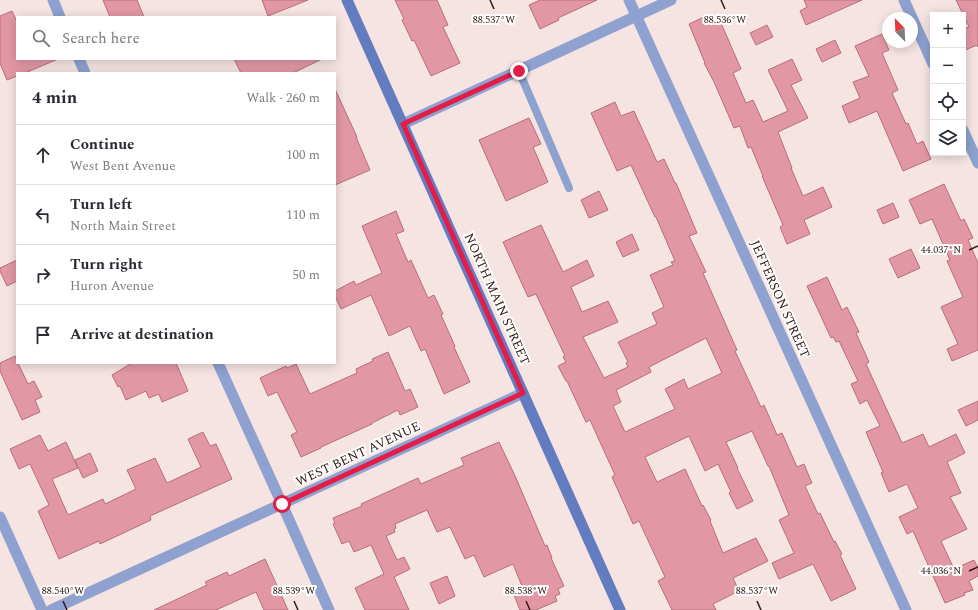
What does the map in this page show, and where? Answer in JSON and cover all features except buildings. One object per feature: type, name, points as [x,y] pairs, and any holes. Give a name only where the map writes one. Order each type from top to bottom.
[{"type":"main road","name":"NORTH MAIN STREET","points":[[347,0],[620,610]]},
{"type":"street","points":[[53,0],[60,16]]},
{"type":"street","name":"JEFFERSON STREET","points":[[629,0],[906,610]]},
{"type":"street","points":[[403,124],[670,0]]},
{"type":"street","points":[[904,0],[930,57]]},
{"type":"street","points":[[79,60],[85,72]]},
{"type":"street","points":[[966,137],[978,163]]},
{"type":"street","points":[[218,364],[329,610]]},
{"type":"street","name":"WEST BENT AVENUE","points":[[51,610],[523,393]]},
{"type":"street","points":[[0,516],[42,610]]},
{"type":"lane","points":[[519,71],[569,188]]},
{"type":"route","points":[[282,504],[523,393],[403,124],[519,71]]}]
